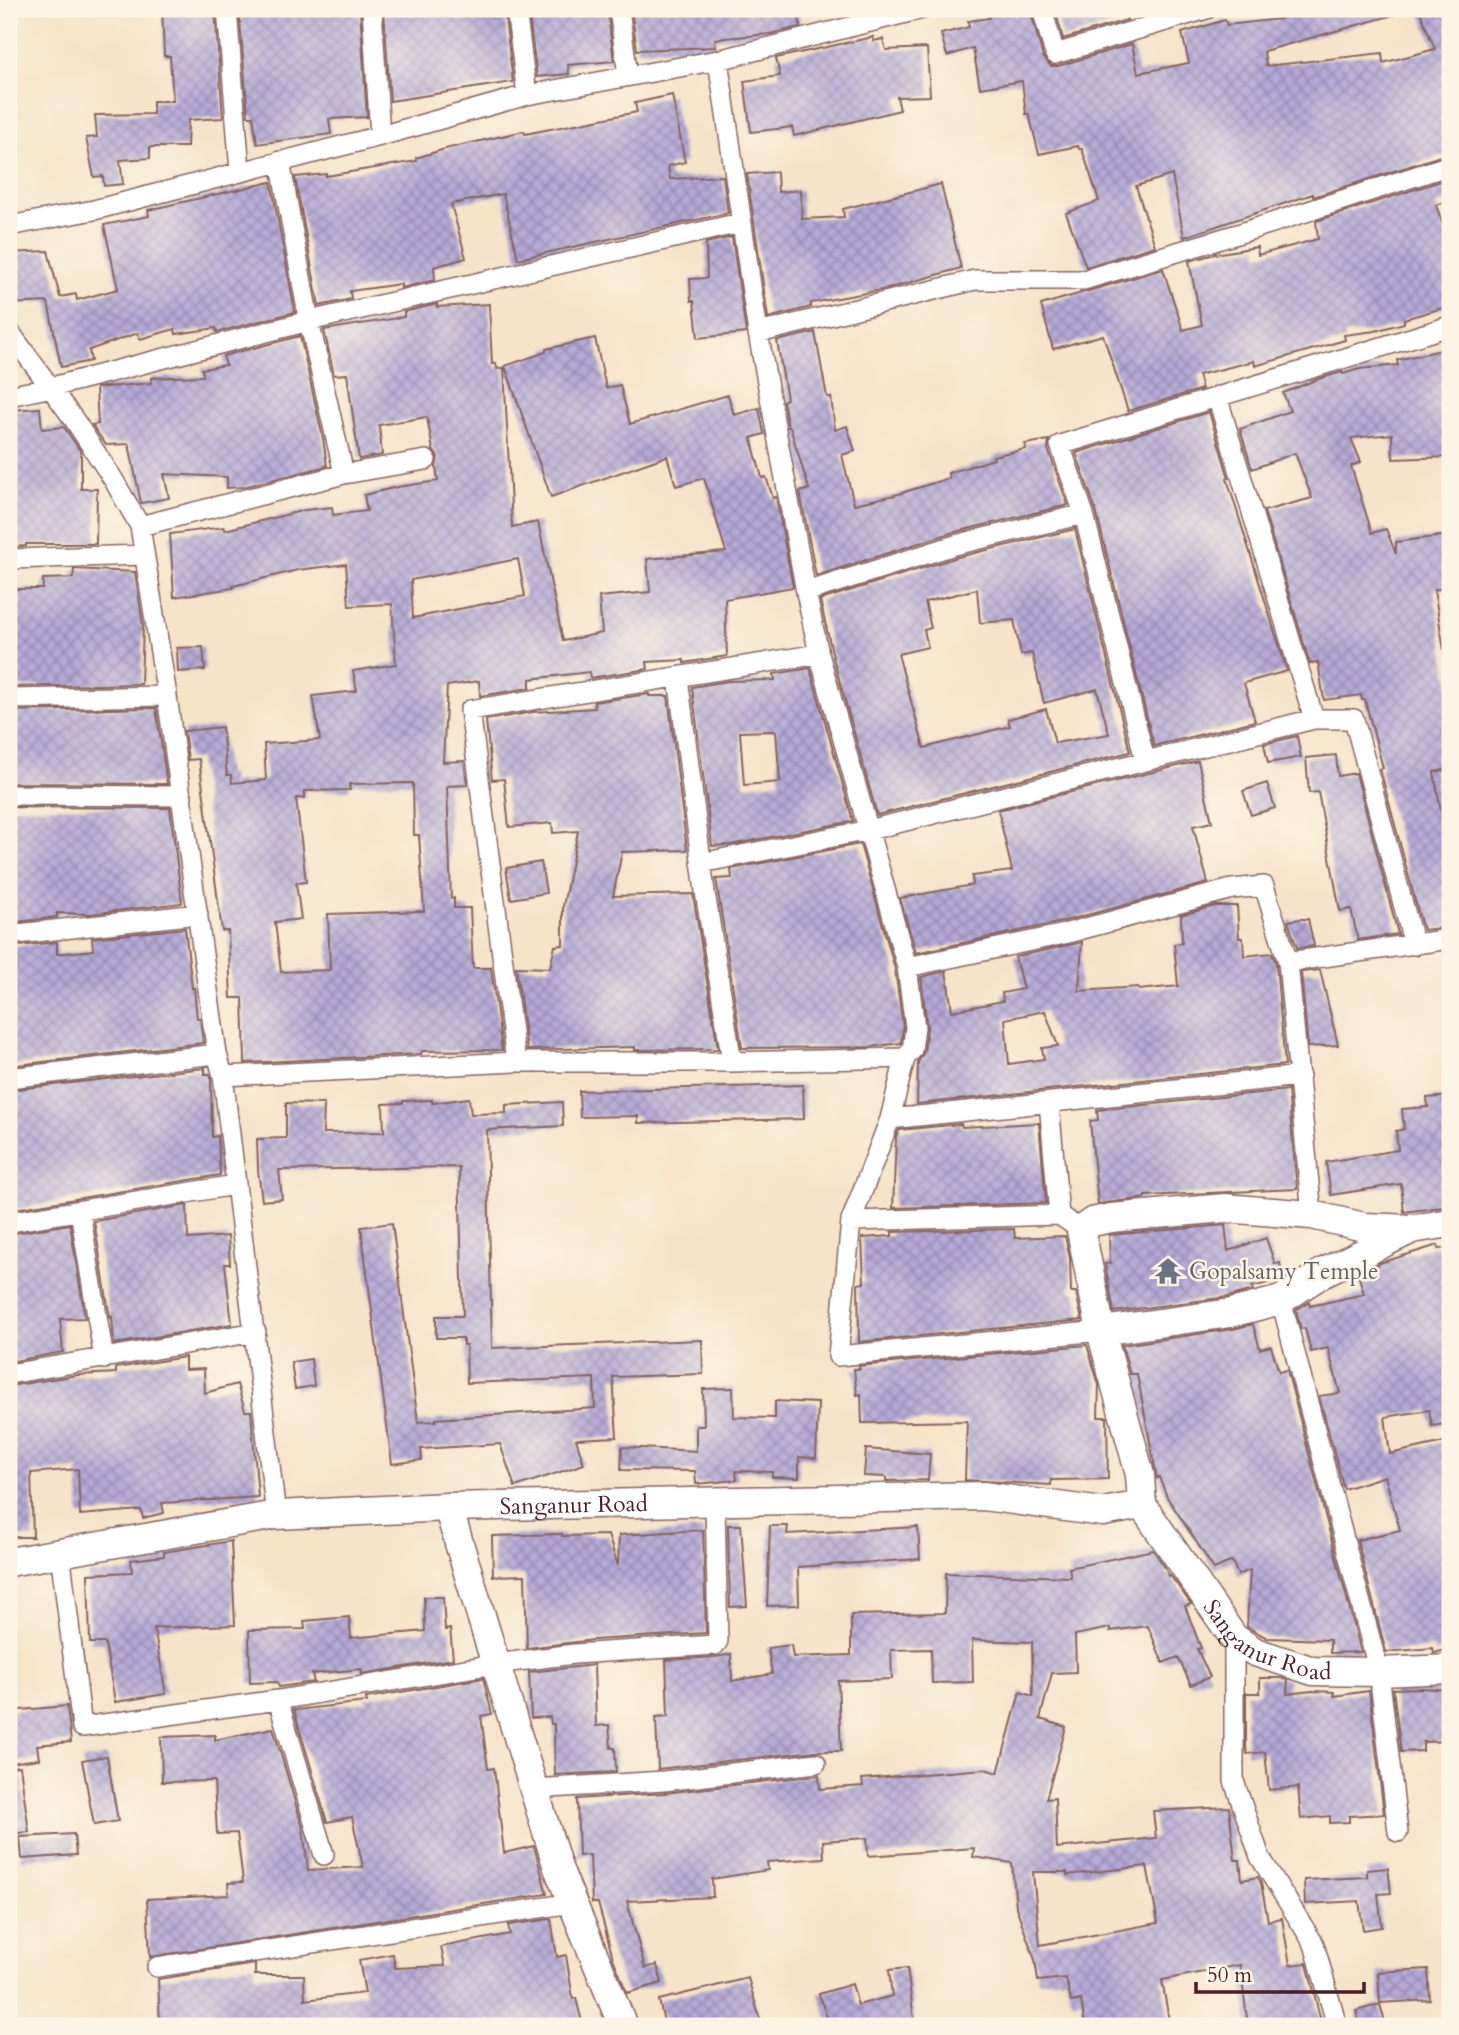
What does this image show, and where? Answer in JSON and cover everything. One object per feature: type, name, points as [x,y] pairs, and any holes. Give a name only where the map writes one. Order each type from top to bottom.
[{"type":"main road","points":[[1070,1223],[1225,1208],[1312,1215],[1364,1227],[1412,1229],[1450,1223]]},
{"type":"main road","name":"Sanganur Road","points":[[1070,1223],[1140,1475],[1142,1505],[1234,1638],[1255,1653],[1313,1671],[1450,1669]]},
{"type":"main road","points":[[1101,1331],[1231,1313],[1281,1300],[1324,1272],[1412,1229]]},
{"type":"main road","name":"Sanganur Road","points":[[9,1562],[276,1515],[448,1507],[983,1496],[1103,1512],[1142,1505]]},
{"type":"main road","points":[[448,1507],[558,1868],[623,2026]]},
{"type":"street","points":[[227,9],[240,171]]},
{"type":"street","points":[[372,9],[380,136]]},
{"type":"street","points":[[516,9],[527,95]]},
{"type":"street","points":[[619,9],[628,76]]},
{"type":"street","points":[[9,226],[94,210],[527,95],[718,60],[922,9]]},
{"type":"street","points":[[1042,9],[1055,54],[1159,16],[1207,9]]},
{"type":"street","points":[[718,60],[758,333],[806,592],[819,654],[906,967],[915,1027],[912,1050],[905,1058],[890,1119],[850,1221],[838,1356],[1101,1331]]},
{"type":"street","points":[[281,161],[309,321],[344,474]]},
{"type":"street","points":[[758,333],[975,280],[1084,280],[1244,232],[1450,165]]},
{"type":"street","points":[[9,396],[309,321],[740,223]]},
{"type":"street","points":[[1145,760],[1084,514],[1060,445],[1450,326]]},
{"type":"street","points":[[9,331],[52,387],[113,479],[139,526],[182,796],[217,1054],[223,1076],[276,1515]]},
{"type":"street","points":[[1217,396],[1314,719]]},
{"type":"street","points":[[139,526],[344,474],[426,460]]},
{"type":"street","points":[[806,592],[955,545],[1084,514]]},
{"type":"street","points":[[9,559],[144,555]]},
{"type":"street","points":[[516,1062],[470,710],[819,654]]},
{"type":"street","points":[[678,677],[701,863],[732,1062]]},
{"type":"street","points":[[9,699],[167,696]]},
{"type":"street","points":[[701,863],[869,830],[1314,719],[1354,719],[1414,945]]},
{"type":"street","points":[[9,795],[182,796]]},
{"type":"street","points":[[906,967],[1060,935],[1231,889],[1265,886],[1288,962],[1312,1215]]},
{"type":"street","points":[[9,935],[198,914]]},
{"type":"street","points":[[1288,962],[1450,939]]},
{"type":"street","points":[[9,1078],[217,1054]]},
{"type":"street","points":[[223,1076],[516,1062],[732,1062],[905,1058]]},
{"type":"street","points":[[890,1119],[1300,1076]]},
{"type":"street","points":[[850,1221],[1070,1223],[1049,1103]]},
{"type":"street","points":[[9,1222],[235,1185]]},
{"type":"street","points":[[80,1211],[104,1359]]},
{"type":"street","points":[[1281,1300],[1379,1672],[1398,1832]]},
{"type":"street","points":[[9,1374],[256,1332]]},
{"type":"street","points":[[60,1552],[82,1727],[278,1700],[495,1664],[574,1654],[715,1646],[718,1641],[715,1502]]},
{"type":"street","points":[[1234,1638],[1234,1781],[1260,1857],[1314,1944],[1337,2026]]},
{"type":"street","points":[[278,1700],[324,1855]]},
{"type":"street","points":[[534,1789],[664,1781],[816,1763]]},
{"type":"street","points":[[158,1967],[572,1903]]},
{"type":"building","points":[[162,9],[215,9],[223,118],[188,120],[187,147],[150,147],[150,158],[120,160],[123,184],[104,186],[103,176],[94,177],[86,138],[97,137],[95,115],[153,114],[153,101],[173,101],[170,56],[164,56]]},
{"type":"building","points":[[239,9],[360,9],[367,117],[329,119],[331,134],[257,144],[253,116],[248,116]]},
{"type":"building","points":[[384,9],[504,9],[513,82],[390,101]]},
{"type":"building","points":[[528,9],[607,9],[614,61],[568,65],[569,74],[537,77]]},
{"type":"building","points":[[631,9],[799,9],[800,27],[770,34],[715,39],[716,47],[637,50]]},
{"type":"building","points":[[986,9],[1030,9],[1043,57],[1051,66],[1132,44],[1138,73],[1189,63],[1182,33],[1225,20],[1227,25],[1280,19],[1279,13],[1315,9],[1396,9],[1397,14],[1264,51],[1266,66],[1382,53],[1383,63],[1435,49],[1419,9],[1450,9],[1450,153],[1313,197],[1313,194],[1184,237],[1172,175],[1136,186],[1155,246],[1086,267],[1066,213],[1099,201],[1082,149],[1078,146],[1039,154],[1029,114],[1026,114],[1022,81],[980,88],[973,48],[947,56],[941,34],[969,27],[968,21],[989,18]]},
{"type":"building","points":[[1055,9],[1124,9],[1127,20],[1063,39]]},
{"type":"building","points":[[873,37],[873,41],[883,39],[886,50],[927,48],[930,96],[897,97],[900,110],[794,136],[792,127],[751,132],[744,81],[780,76],[776,58]]},
{"type":"building","points":[[672,95],[685,162],[668,166],[670,179],[723,176],[728,213],[518,259],[503,194],[451,204],[466,258],[434,267],[435,280],[401,288],[401,284],[350,291],[351,299],[319,306],[295,177],[326,176],[417,161],[416,158],[445,149],[524,131],[525,134],[637,112],[635,103]]},
{"type":"building","points":[[777,172],[778,192],[801,190],[802,219],[844,217],[843,209],[941,184],[961,268],[887,289],[811,303],[811,307],[768,318],[747,174]]},
{"type":"building","points":[[1450,178],[1450,201],[1436,205],[1450,245],[1450,306],[1404,319],[1404,323],[1375,331],[1344,335],[1345,340],[1255,366],[1254,361],[1198,375],[1202,389],[1128,411],[1103,335],[1053,349],[1041,305],[1163,269],[1183,330],[1202,325],[1189,261],[1257,247],[1258,255],[1318,239],[1316,221]]},
{"type":"building","points":[[271,182],[295,312],[217,332],[216,328],[176,334],[175,329],[140,339],[138,333],[89,350],[91,361],[61,367],[48,302],[9,304],[9,253],[48,251],[60,297],[76,294],[77,300],[118,289],[104,225],[149,216],[148,210]]},
{"type":"building","points":[[732,237],[746,333],[698,338],[690,279],[707,278],[706,243]]},
{"type":"building","points":[[437,304],[437,307],[489,304],[492,364],[496,363],[497,369],[504,367],[512,527],[538,522],[563,641],[602,633],[599,597],[650,592],[647,559],[726,552],[704,478],[676,486],[667,456],[551,497],[505,366],[546,352],[546,349],[595,338],[606,388],[620,385],[630,424],[728,395],[734,415],[759,408],[764,434],[751,438],[762,478],[766,477],[773,498],[776,497],[793,587],[725,599],[727,656],[684,663],[684,660],[647,662],[648,669],[590,678],[589,672],[530,679],[530,688],[480,696],[479,681],[447,686],[443,762],[464,761],[467,785],[447,786],[451,898],[454,898],[454,908],[470,908],[473,968],[491,968],[502,1050],[422,1051],[421,1054],[245,1063],[243,998],[231,998],[228,931],[222,931],[199,759],[188,760],[184,731],[222,727],[227,775],[231,775],[232,783],[266,780],[264,744],[320,740],[313,696],[357,691],[353,671],[396,664],[392,604],[349,606],[346,564],[298,570],[233,588],[174,597],[170,534],[224,527],[225,530],[305,510],[332,507],[333,515],[367,511],[364,495],[438,481],[438,457],[433,450],[427,417],[379,425],[382,455],[359,459],[347,374],[334,375],[324,330],[404,317],[404,312]],"holes":[[[518,559],[525,596],[413,618],[411,580]],[[413,783],[414,835],[419,835],[424,911],[328,914],[330,970],[281,972],[275,922],[301,919],[296,883],[306,882],[296,798],[305,799],[305,791],[350,790],[349,784]]]},
{"type":"building","points":[[815,332],[827,397],[831,397],[835,430],[847,426],[855,451],[842,455],[854,504],[895,495],[949,478],[948,473],[994,459],[993,456],[1026,449],[1025,444],[1049,440],[1048,449],[1068,505],[951,533],[816,576],[800,492],[809,489],[788,427],[783,401],[787,399],[777,341]]},
{"type":"building","points":[[300,336],[327,466],[243,487],[227,488],[227,477],[164,474],[169,498],[141,503],[129,444],[106,445],[92,425],[98,424],[96,388],[151,383],[151,378],[203,376],[202,369],[226,365],[223,356]]},
{"type":"building","points":[[1450,348],[1450,457],[1393,459],[1392,434],[1351,438],[1361,462],[1351,466],[1372,533],[1386,529],[1396,554],[1396,542],[1450,535],[1450,587],[1434,590],[1450,686],[1450,769],[1434,772],[1443,823],[1450,822],[1450,927],[1423,930],[1380,769],[1383,768],[1365,700],[1362,700],[1361,695],[1324,700],[1318,662],[1310,664],[1264,511],[1312,498],[1295,453],[1252,469],[1240,429],[1290,411],[1283,393],[1318,379],[1359,369],[1398,365],[1397,360]]},
{"type":"building","points":[[40,408],[42,429],[64,427],[81,452],[81,489],[97,489],[96,544],[26,544],[9,547],[9,410]]},
{"type":"building","points":[[1209,412],[1287,671],[1244,683],[1255,721],[1154,746],[1096,511],[1076,453]]},
{"type":"building","points":[[1075,529],[1130,752],[877,815],[820,600],[958,557]],"holes":[[[977,589],[980,623],[1014,620],[1021,655],[1032,653],[1044,703],[1097,689],[1109,734],[1055,743],[1046,709],[1008,719],[1010,726],[924,748],[898,654],[928,647],[924,630],[931,628],[925,602]]]},
{"type":"building","points":[[74,569],[135,572],[143,625],[141,684],[9,687],[9,589],[43,589],[43,579],[73,578]]},
{"type":"building","points":[[203,647],[205,670],[178,672],[177,648]]},
{"type":"building","points":[[810,668],[853,821],[730,845],[712,846],[692,687],[728,681],[775,680],[774,674]],"holes":[[[776,731],[780,782],[744,785],[740,732]]]},
{"type":"building","points":[[649,694],[668,696],[687,850],[622,852],[613,896],[693,894],[718,1049],[635,1050],[635,1047],[527,1050],[516,967],[550,968],[555,946],[563,945],[563,906],[578,831],[553,833],[552,823],[509,827],[504,779],[492,780],[486,720],[533,712],[595,708],[594,702]]},
{"type":"building","points":[[156,708],[167,784],[9,783],[9,711]]},
{"type":"building","points":[[1297,736],[1301,757],[1268,763],[1264,744]]},
{"type":"building","points":[[1336,755],[1338,776],[1356,773],[1398,934],[1358,940],[1351,909],[1340,911],[1318,792],[1309,793],[1306,758]]},
{"type":"building","points":[[1198,761],[1212,822],[1193,826],[1208,883],[1057,923],[916,953],[900,898],[973,885],[972,876],[1012,871],[998,810]]},
{"type":"building","points":[[1267,783],[1275,808],[1251,815],[1243,791]]},
{"type":"building","points":[[9,807],[170,808],[182,903],[90,914],[57,913],[57,917],[9,923]]},
{"type":"building","points":[[860,844],[895,969],[903,1027],[901,1043],[870,1047],[742,1048],[716,879],[732,878],[731,869]]},
{"type":"building","points":[[541,862],[546,893],[511,899],[506,868]]},
{"type":"building","points":[[1215,906],[1237,906],[1239,938],[1243,938],[1244,956],[1272,953],[1276,964],[1285,1065],[917,1104],[918,1062],[924,1052],[927,1028],[921,977],[946,971],[952,1011],[1003,1001],[1002,993],[1023,989],[1015,957],[1082,942],[1079,991],[1178,986],[1174,944],[1182,943],[1181,915]],"holes":[[[1045,1011],[1058,1046],[1042,1048],[1044,1059],[1009,1064],[1005,1019]]]},
{"type":"building","points":[[1308,919],[1314,946],[1297,948],[1288,921]]},
{"type":"building","points":[[185,928],[192,988],[203,1043],[9,1066],[9,947],[57,942],[57,954],[93,950],[92,938]]},
{"type":"building","points":[[1320,970],[1338,1045],[1308,1047],[1301,972]]},
{"type":"building","points":[[205,1068],[205,1074],[210,1074],[211,1078],[212,1137],[218,1136],[220,1175],[9,1210],[9,1090]]},
{"type":"building","points":[[803,1085],[804,1119],[638,1123],[638,1116],[580,1117],[579,1091]]},
{"type":"building","points":[[1288,1090],[1297,1189],[1145,1196],[1098,1204],[1090,1121],[1098,1120],[1097,1110]]},
{"type":"building","points":[[1450,1096],[1450,1206],[1404,1212],[1401,1184],[1331,1195],[1326,1162],[1398,1150],[1396,1131],[1404,1129],[1402,1109],[1428,1107],[1427,1098]]},
{"type":"building","points":[[469,1098],[471,1114],[506,1113],[506,1105],[562,1102],[563,1126],[487,1130],[492,1348],[702,1340],[703,1374],[613,1377],[617,1437],[576,1439],[584,1464],[515,1487],[500,1444],[421,1449],[422,1460],[392,1464],[361,1227],[392,1223],[418,1422],[595,1408],[594,1378],[467,1383],[466,1345],[463,1345],[463,1338],[436,1338],[436,1316],[463,1316],[459,1167],[279,1170],[282,1199],[262,1201],[258,1170],[257,1139],[286,1138],[286,1103],[324,1104],[323,1133],[384,1132],[383,1104],[432,1100],[432,1103]]},
{"type":"building","points":[[1039,1123],[1046,1203],[893,1208],[896,1137],[899,1130],[961,1124],[962,1127]]},
{"type":"building","points":[[187,1205],[188,1239],[228,1236],[230,1264],[225,1264],[232,1324],[114,1344],[112,1317],[110,1318],[94,1221]]},
{"type":"building","points":[[70,1224],[85,1318],[60,1319],[63,1352],[9,1362],[9,1234]]},
{"type":"building","name":"Gopalsamy Temple","points":[[1225,1225],[1228,1251],[1266,1238],[1275,1264],[1280,1263],[1283,1279],[1228,1297],[1114,1312],[1105,1264],[1110,1263],[1109,1235]]},
{"type":"building","points":[[1014,1229],[1015,1238],[1065,1236],[1070,1258],[1071,1292],[1076,1292],[1082,1320],[859,1342],[858,1284],[864,1283],[862,1238],[892,1236],[892,1232]]},
{"type":"building","points":[[1438,1245],[1439,1249],[1450,1247],[1450,1423],[1432,1426],[1429,1410],[1385,1417],[1390,1454],[1444,1442],[1450,1468],[1450,1649],[1434,1653],[1433,1648],[1386,1652],[1357,1540],[1400,1530],[1385,1476],[1344,1489],[1319,1396],[1340,1393],[1328,1348],[1311,1352],[1305,1328],[1301,1329],[1296,1310],[1309,1302],[1310,1306],[1364,1294],[1358,1274],[1380,1263]]},
{"type":"building","points":[[1253,1324],[1260,1349],[1271,1346],[1279,1372],[1287,1370],[1361,1652],[1330,1653],[1330,1640],[1267,1638],[1247,1627],[1250,1570],[1238,1575],[1232,1561],[1214,1569],[1167,1497],[1159,1477],[1157,1478],[1137,1374],[1130,1374],[1122,1345]]},
{"type":"building","points":[[1087,1345],[1099,1385],[1098,1417],[1107,1417],[1108,1479],[1051,1480],[1051,1485],[965,1480],[967,1421],[862,1423],[861,1394],[857,1395],[854,1369],[860,1369],[859,1366]]},
{"type":"building","points":[[185,1357],[185,1370],[204,1369],[205,1393],[237,1384],[245,1411],[251,1411],[258,1497],[162,1503],[164,1513],[143,1518],[141,1510],[80,1515],[78,1469],[31,1473],[33,1537],[9,1537],[9,1386],[78,1375],[116,1373],[116,1368]]},
{"type":"building","points":[[311,1359],[314,1386],[295,1389],[291,1362]]},
{"type":"building","points":[[733,1388],[734,1417],[775,1418],[775,1401],[818,1403],[816,1458],[799,1457],[799,1478],[772,1477],[772,1472],[736,1471],[737,1480],[696,1484],[695,1471],[621,1470],[622,1447],[696,1451],[696,1426],[704,1426],[703,1389]]},
{"type":"building","points":[[866,1449],[930,1454],[928,1480],[886,1481],[886,1477],[864,1476]]},
{"type":"building","points":[[728,1525],[741,1525],[747,1606],[730,1607]]},
{"type":"building","points":[[770,1526],[788,1526],[787,1534],[918,1527],[920,1559],[798,1567],[799,1605],[767,1606]]},
{"type":"building","points":[[703,1530],[706,1633],[593,1640],[527,1648],[525,1575],[493,1576],[492,1536],[608,1535],[618,1566],[619,1535]]},
{"type":"building","points":[[231,1541],[235,1625],[154,1628],[166,1694],[115,1702],[105,1643],[90,1643],[88,1574],[132,1572],[131,1560],[164,1556],[164,1552]]},
{"type":"building","points":[[1153,1550],[1168,1576],[1170,1575],[1191,1604],[1185,1606],[1201,1648],[1197,1649],[1210,1677],[1191,1685],[1178,1657],[1163,1663],[1148,1626],[1110,1631],[1110,1628],[1075,1635],[1076,1672],[1052,1673],[1040,1719],[1066,1727],[1046,1799],[1055,1798],[1057,1848],[1156,1838],[1153,1811],[1229,1807],[1235,1860],[1240,1860],[1242,1880],[1258,1877],[1268,1921],[1282,1918],[1290,1965],[1307,1963],[1322,2026],[1248,2026],[1240,1965],[1162,1980],[1170,2026],[1085,2026],[1081,2000],[1071,2002],[1066,1978],[1038,1981],[1035,1960],[1016,1907],[1012,1863],[973,1857],[974,1848],[868,1856],[867,1838],[823,1841],[824,1858],[767,1862],[768,1870],[712,1879],[713,1897],[627,1901],[645,1968],[657,1965],[662,1983],[627,1993],[613,1958],[598,1903],[592,1903],[590,1855],[579,1856],[577,1799],[665,1793],[819,1775],[820,1789],[863,1786],[862,1779],[985,1769],[998,1773],[1020,1692],[1033,1696],[1032,1642],[972,1640],[973,1682],[932,1683],[931,1649],[891,1650],[892,1679],[838,1681],[841,1751],[815,1751],[658,1769],[656,1717],[668,1716],[666,1660],[731,1654],[732,1681],[772,1674],[768,1648],[791,1645],[793,1657],[851,1655],[851,1615],[945,1613],[946,1573],[1071,1577],[1069,1568]],"holes":[[[1147,1866],[1158,1923],[1040,1945],[1033,1872],[1067,1872],[1067,1875]]]},
{"type":"building","points":[[424,1597],[443,1597],[445,1630],[450,1629],[453,1659],[362,1674],[361,1669],[312,1674],[314,1682],[279,1687],[277,1682],[250,1683],[249,1630],[305,1629],[304,1621],[349,1617],[351,1638],[425,1631]]},
{"type":"building","points":[[594,1665],[596,1726],[609,1725],[611,1748],[615,1748],[616,1772],[555,1775],[554,1724],[551,1724],[550,1717],[531,1718],[529,1672]]},
{"type":"building","points":[[483,1678],[492,1714],[481,1716],[488,1769],[494,1768],[504,1853],[534,1846],[547,1894],[150,1957],[147,1899],[229,1895],[228,1883],[243,1882],[237,1833],[217,1834],[214,1781],[162,1782],[161,1737],[215,1735],[215,1740],[273,1728],[303,1828],[308,1870],[363,1867],[352,1817],[327,1822],[294,1710],[367,1702],[366,1698]]},
{"type":"building","points":[[1260,1678],[1288,1680],[1287,1694],[1312,1691],[1334,1692],[1334,1696],[1369,1691],[1384,1814],[1349,1816],[1349,1822],[1330,1823],[1330,1816],[1301,1819],[1298,1787],[1269,1790],[1265,1752],[1247,1754],[1246,1747],[1246,1693],[1260,1693]]},
{"type":"building","points":[[1393,1689],[1450,1690],[1450,1741],[1423,1742],[1423,1751],[1401,1752]]},
{"type":"building","points":[[67,1706],[71,1742],[37,1745],[39,1759],[9,1763],[9,1711]]},
{"type":"building","points":[[107,1756],[118,1821],[94,1825],[82,1760]]},
{"type":"building","points":[[20,1766],[29,1832],[9,1834],[9,1767]]},
{"type":"building","points":[[74,1834],[76,1855],[22,1859],[20,1837]]},
{"type":"building","points":[[1388,1868],[1391,1893],[1378,1894],[1382,1927],[1363,1930],[1359,1901],[1305,1904],[1304,1880],[1367,1877],[1367,1870]]},
{"type":"building","points":[[551,1919],[557,1957],[566,1955],[573,1999],[576,1998],[583,2026],[160,2026],[158,1979],[255,1964],[255,1975],[304,1975],[305,2000],[365,1993],[359,1960],[393,1954],[395,1968],[445,1966],[441,1947],[510,1934],[508,1925]]},
{"type":"building","points":[[907,1968],[915,2026],[830,2026],[819,1994],[852,1984],[858,2005],[892,1996],[889,1970]]},
{"type":"building","points":[[1428,1969],[1430,2000],[1380,2003],[1378,1972]]},
{"type":"building","points":[[748,1978],[762,2026],[665,2026],[659,2000]]},
{"type":"building","points":[[1380,2004],[1386,2026],[1360,2026],[1356,2011]]},
{"type":"place","name":"Gopalsamy Temple","points":[[1168,1271]]}]
